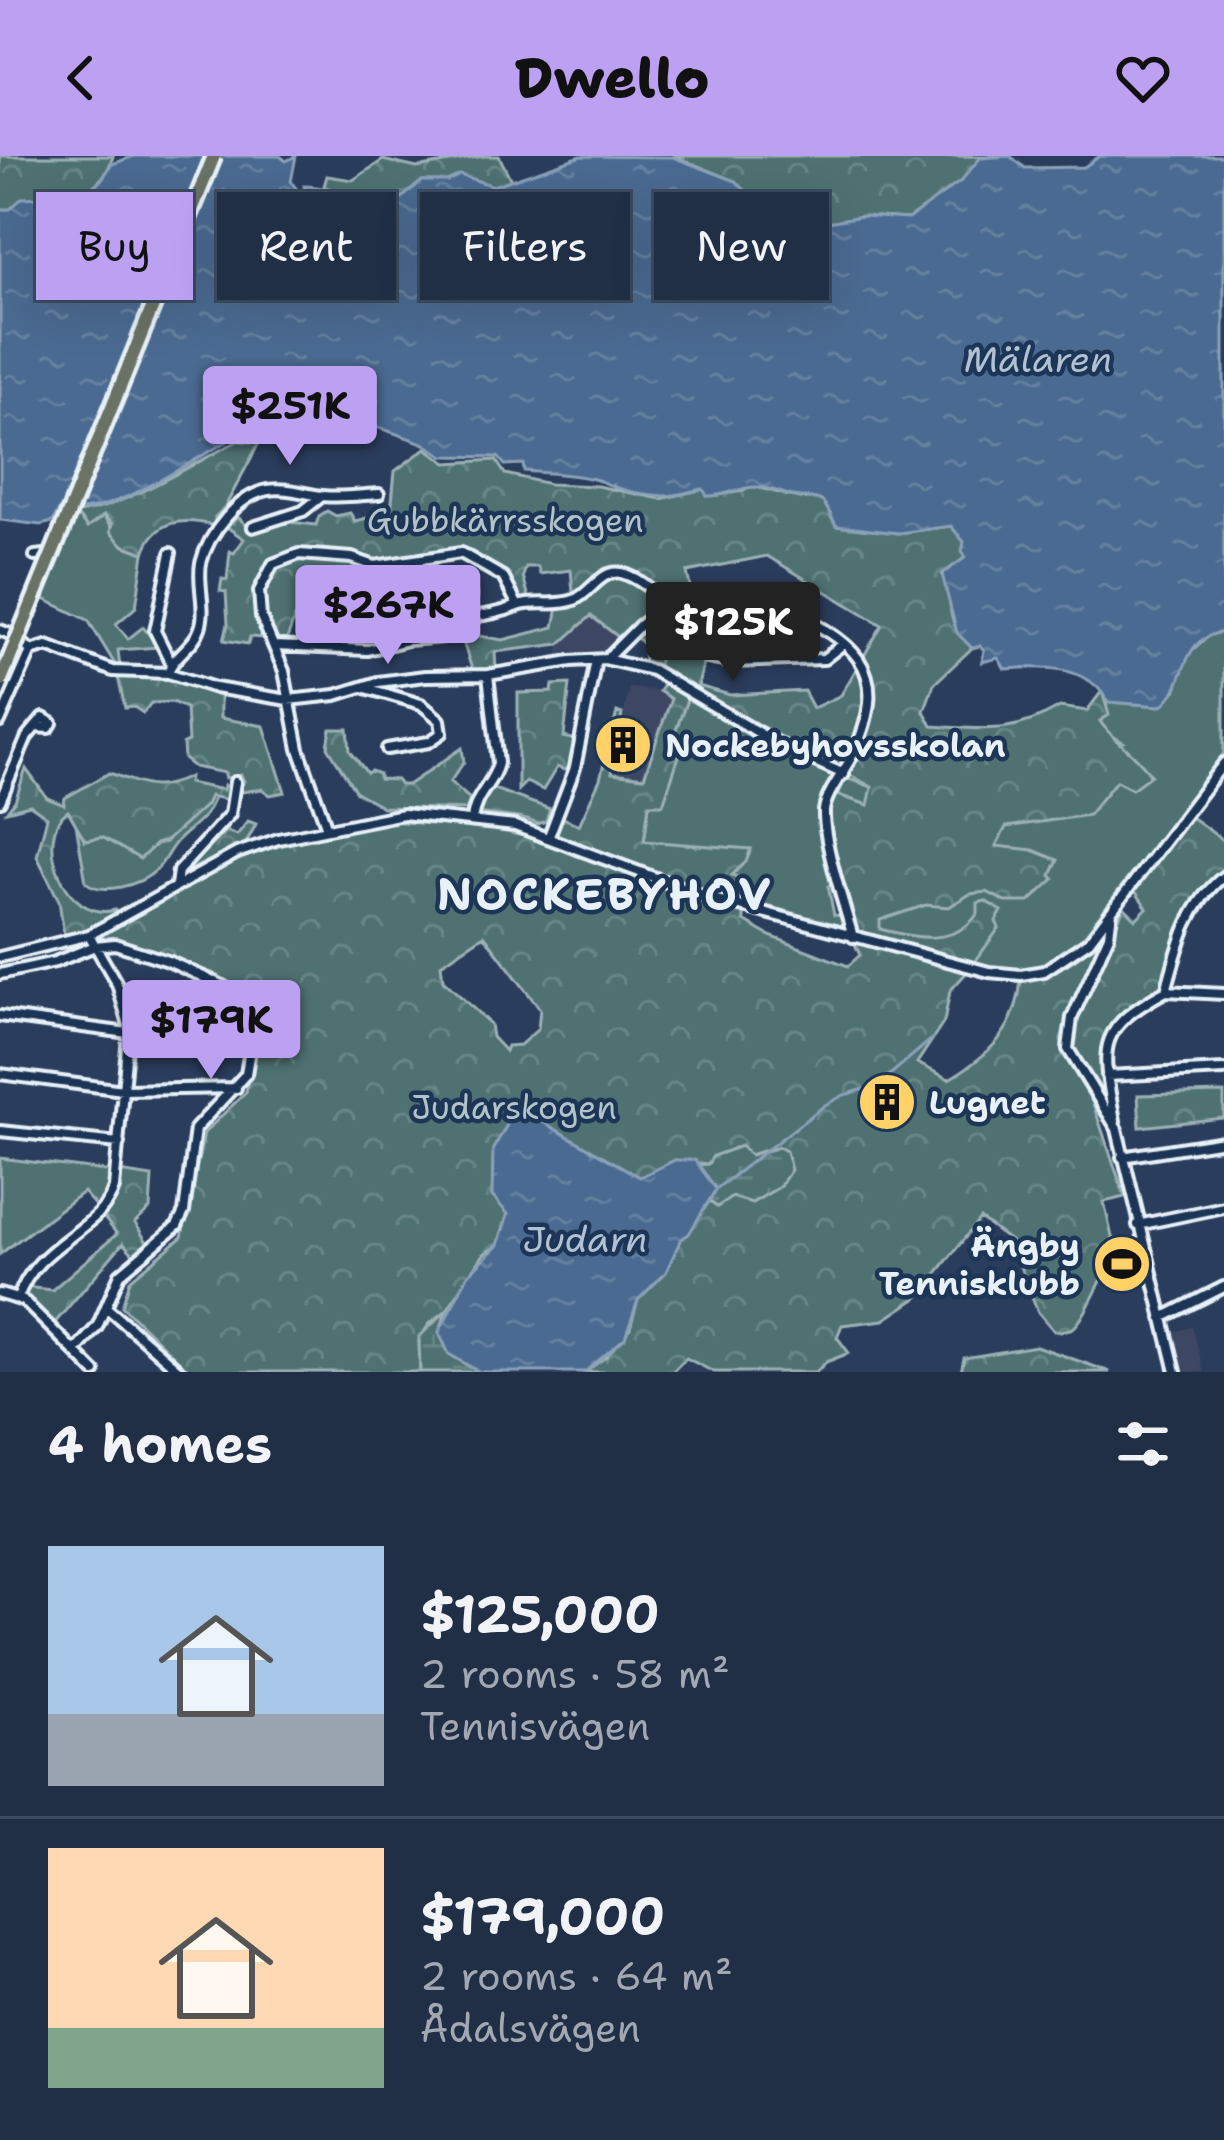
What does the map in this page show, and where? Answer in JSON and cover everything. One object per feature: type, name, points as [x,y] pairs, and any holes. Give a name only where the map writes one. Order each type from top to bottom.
[{"type":"main road","points":[[0,667],[210,156]]},
{"type":"main road","points":[[0,682],[210,156]]},
{"type":"street","points":[[170,668],[202,626],[201,565],[225,520],[258,493],[380,494]]},
{"type":"street","points":[[253,526],[303,511],[322,496]]},
{"type":"street","points":[[170,668],[155,631],[171,553]]},
{"type":"street","points":[[327,828],[299,748],[274,646],[261,617],[259,591],[273,564],[299,554],[352,558],[374,566],[461,553],[503,577],[518,606]]},
{"type":"street","points":[[21,642],[50,566],[44,556],[35,556]]},
{"type":"street","points":[[439,598],[444,613],[502,614],[518,606],[574,600],[606,575],[621,573],[673,602],[699,602],[751,591],[843,644],[858,657],[872,686],[871,710],[844,774],[829,795],[824,817],[853,937]]},
{"type":"street","points":[[388,603],[471,596]]},
{"type":"street","points":[[549,836],[575,768],[601,660],[673,602]]},
{"type":"street","points":[[699,602],[688,640],[714,660],[814,660],[833,654],[843,644]]},
{"type":"street","points":[[274,646],[368,650],[407,640],[458,636],[477,617]]},
{"type":"street","points":[[0,630],[21,642],[29,653]]},
{"type":"street","points":[[0,722],[29,653],[46,646],[113,671],[170,668],[215,688],[288,700],[336,695],[378,682],[488,675],[601,660],[652,670],[781,746],[844,774]]},
{"type":"street","points":[[472,820],[477,795],[498,763],[488,675]]},
{"type":"street","points":[[365,687],[421,704],[440,720],[442,733],[436,740],[387,749]]},
{"type":"street","points":[[0,801],[27,737],[37,727]]},
{"type":"street","points":[[0,957],[89,935],[237,853],[327,828],[403,814],[472,820],[549,836],[714,900],[989,973],[1021,975],[1044,971],[1073,955],[1224,763]]},
{"type":"street","points":[[176,885],[178,871],[230,814],[236,782]]},
{"type":"street","points":[[1166,991],[1190,915],[1224,876]]},
{"type":"street","points":[[1210,887],[1224,889]]},
{"type":"street","points":[[1112,911],[1109,935],[1072,1018],[1068,1049],[1117,1129]]},
{"type":"street","points":[[18,1298],[34,1265],[110,1200],[128,1033],[125,1002],[89,935]]},
{"type":"street","points":[[0,974],[55,962],[95,946],[134,949],[221,985],[244,1004],[250,1025],[246,1074],[195,1129],[184,1212],[177,1226],[120,1274],[97,1328],[75,1351]]},
{"type":"street","points":[[1176,1372],[1122,1156],[1105,1056],[1111,1033],[1126,1014],[1166,991],[1223,991]]},
{"type":"street","points":[[0,1016],[128,1033],[250,1025]]},
{"type":"street","points":[[1107,1076],[1224,1070]]},
{"type":"street","points":[[0,1074],[124,1090],[236,1088]]},
{"type":"street","points":[[0,1131],[119,1143]]},
{"type":"street","points":[[1122,1156],[1224,1141]]},
{"type":"street","points":[[1138,1225],[1224,1208]]},
{"type":"street","points":[[1162,1318],[1224,1286]]},
{"type":"street","points":[[0,1294],[18,1298],[95,1372]]},
{"type":"street","points":[[106,1307],[181,1372]]},
{"type":"shaded area","points":[[591,615],[621,639],[605,655],[558,658],[560,644]]},
{"type":"shaded area","points":[[629,688],[659,691],[672,698],[644,777],[612,774]]},
{"type":"shaded area","points":[[1192,1327],[1204,1372],[1181,1372],[1170,1333]]},
{"type":"green space","points":[[0,156],[113,156],[107,171],[83,192],[36,192],[36,206],[0,209]]},
{"type":"green space","points":[[499,156],[511,180],[493,186],[460,175],[447,181],[422,181],[396,203],[396,192],[338,192],[324,186],[327,176],[353,180],[383,160],[417,168]]},
{"type":"green space","points":[[673,156],[1000,156],[908,219],[862,216],[829,222],[829,192],[747,192],[736,181]]},
{"type":"green space","points":[[238,441],[259,443],[215,517],[215,526],[172,523],[155,533],[144,553],[123,545],[110,532],[112,524],[104,516],[87,528],[75,513],[135,495]]},
{"type":"green space","name":"Gubbkärrsskogen","points":[[426,448],[447,463],[496,460],[505,474],[549,484],[597,486],[661,499],[704,489],[719,495],[749,486],[819,499],[836,526],[898,533],[951,526],[966,552],[951,615],[972,648],[934,684],[924,711],[932,726],[998,728],[1027,722],[1060,707],[1087,711],[1102,691],[1109,715],[1100,721],[1151,775],[1132,789],[1116,781],[1088,815],[1006,827],[996,846],[1033,850],[1058,860],[1051,875],[1054,879],[1029,902],[1006,902],[987,892],[970,894],[949,907],[926,905],[880,920],[880,929],[893,932],[946,935],[969,924],[978,913],[978,903],[985,901],[1002,911],[996,921],[999,928],[974,963],[855,930],[827,819],[832,795],[868,805],[872,787],[657,669],[674,599],[650,595],[653,613],[621,639],[591,616],[560,644],[495,652],[496,671],[473,672],[462,639],[478,627],[479,636],[503,640],[554,627],[558,607],[574,603],[571,570],[540,574],[538,567],[526,567],[523,576],[529,598],[525,602],[515,595],[503,572],[462,550],[375,562],[348,554],[289,553],[268,566],[258,585],[258,618],[264,638],[250,637],[248,644],[224,640],[228,624],[222,579],[227,580],[230,551],[234,553],[244,539],[227,527],[238,517],[251,530],[275,520],[316,525],[327,511],[336,516],[350,513],[355,521],[391,512],[395,471]],"holes":[[[767,556],[882,625],[841,695],[813,708],[804,691],[730,695],[698,686],[705,656],[689,639],[697,600],[693,600],[687,572]]]},
{"type":"green space","points":[[75,513],[103,516],[123,545],[144,553],[136,607],[116,624],[128,639],[143,627],[159,647],[118,650],[120,667],[88,620],[42,598]]},
{"type":"green space","points":[[300,558],[362,564],[409,562],[408,572],[378,583],[377,597],[385,606],[431,602],[436,608],[364,623],[295,617],[287,639],[275,640],[265,589],[275,568]]},
{"type":"green space","points":[[673,606],[657,669],[643,663],[645,647],[635,635]]},
{"type":"green space","points":[[1224,632],[1224,753],[1077,945],[1036,967],[996,968],[863,934],[873,807],[838,795],[846,778],[878,789],[1123,742],[1106,732],[1100,721],[1108,702],[1161,706],[1176,690],[1186,656],[1210,634]]},
{"type":"green space","points":[[118,677],[166,677],[220,695],[220,718],[264,726],[285,792],[235,793],[244,781],[241,775],[225,778],[225,773],[194,767],[184,759],[186,708],[172,702],[151,703],[143,713],[125,708]]},
{"type":"green space","points":[[666,681],[689,694],[673,738],[683,744],[663,804],[649,804],[644,841],[751,849],[746,862],[732,875],[743,879],[743,903],[710,895],[554,833],[559,816],[579,825],[600,779],[617,712],[622,714],[612,773],[644,777],[671,699],[659,691]]},
{"type":"green space","points":[[570,684],[564,737],[577,740],[567,771],[557,767],[543,790],[526,782],[518,790],[518,693],[552,692],[553,685]]},
{"type":"green space","points":[[689,694],[834,774],[823,803],[834,873],[829,874],[828,886],[834,915],[843,916],[843,927],[743,903],[743,879],[731,875],[750,849],[644,842],[649,804]]},
{"type":"green space","points":[[331,729],[348,729],[350,751],[367,773],[400,785],[408,785],[462,748],[464,762],[450,782],[470,799],[466,810],[383,807],[356,792],[328,747]]},
{"type":"green space","points":[[26,769],[47,798],[64,805],[65,798],[109,773],[156,786],[189,777],[188,783],[223,790],[224,785],[231,790],[228,800],[210,796],[165,842],[140,859],[102,837],[85,840],[68,811],[53,839],[59,875],[82,904],[116,914],[85,930],[64,934],[59,901],[37,856],[47,817],[30,805],[7,811]]},
{"type":"green space","points":[[488,787],[550,809],[546,821],[538,824],[477,813]]},
{"type":"green space","points":[[209,795],[214,796],[204,816],[149,876],[111,888],[86,882],[76,824],[85,840],[101,837],[156,844],[165,842]]},
{"type":"green space","points":[[1191,817],[1224,841],[1224,872],[1188,910],[1162,986],[1124,1010],[1107,1035],[1101,1057],[1107,1104],[1072,1045],[1074,1023],[1124,907],[1136,919],[1147,908],[1135,891]]},
{"type":"green space","points":[[248,821],[256,824],[246,843],[183,873],[226,831],[237,835]]},
{"type":"green space","name":"Judarskogen","points":[[389,821],[488,828],[528,837],[744,914],[744,921],[770,936],[848,966],[860,955],[854,942],[967,972],[950,991],[944,1022],[917,1063],[949,1079],[977,1060],[1007,1027],[1021,981],[1069,963],[1106,930],[1061,1040],[1066,1059],[1092,1101],[1125,1197],[1104,1202],[1119,1247],[1084,1314],[1068,1330],[1054,1331],[1038,1312],[1010,1241],[980,1219],[917,1298],[884,1320],[842,1325],[837,1337],[849,1353],[826,1362],[816,1372],[714,1372],[686,1358],[672,1372],[585,1372],[607,1356],[630,1328],[638,1300],[666,1272],[681,1239],[709,1201],[717,1207],[732,1197],[742,1199],[771,1148],[750,1155],[734,1148],[707,1164],[675,1160],[640,1177],[524,1112],[494,1149],[492,1196],[508,1213],[498,1245],[484,1254],[447,1310],[429,1324],[419,1341],[420,1372],[190,1372],[122,1306],[130,1280],[182,1237],[204,1133],[246,1092],[256,1019],[237,987],[213,973],[128,943],[101,941],[98,936],[262,850]],"holes":[[[484,935],[540,1009],[538,1029],[505,1051],[492,1037],[490,1024],[443,980],[441,964]]]},
{"type":"green space","points":[[1224,1093],[1224,1118],[1140,1127],[1138,1095]]},
{"type":"green space","points":[[741,1146],[750,1155],[779,1147],[786,1151],[791,1170],[779,1187],[752,1203],[732,1197],[717,1207],[709,1201],[716,1189],[698,1165]]},
{"type":"green space","points":[[0,1158],[114,1172],[110,1195],[98,1209],[83,1192],[0,1254]]},
{"type":"green space","points":[[119,1172],[152,1177],[150,1209],[135,1223],[148,1244],[134,1255],[123,1243],[53,1325],[25,1298],[24,1287],[52,1290],[117,1234],[101,1214],[115,1198]]},
{"type":"green space","points":[[447,1310],[439,1332],[449,1354],[479,1372],[420,1372],[419,1337]]},
{"type":"green space","points":[[1036,1346],[1110,1372],[961,1372],[964,1358]]},
{"type":"water","name":"Mälaren","points":[[134,156],[280,156],[286,161],[296,156],[291,182],[299,192],[217,192],[217,300],[396,300],[396,203],[422,181],[447,181],[460,175],[493,186],[581,156],[673,157],[736,181],[747,192],[654,192],[654,300],[829,300],[829,222],[862,216],[908,219],[961,181],[980,158],[1010,156],[1025,168],[1084,167],[1100,156],[1224,156],[1224,632],[1198,643],[1161,706],[1108,702],[1089,680],[1076,674],[1048,668],[1005,669],[998,658],[982,662],[984,650],[972,648],[957,633],[942,574],[966,557],[964,542],[951,526],[898,533],[836,526],[821,501],[759,487],[713,496],[703,489],[669,496],[639,493],[583,477],[524,471],[523,464],[505,465],[498,457],[444,456],[380,428],[328,428],[290,440],[258,442],[240,435],[103,506],[59,510],[53,522],[41,525],[0,520],[0,209],[10,209],[22,198],[36,197],[36,300],[193,300],[193,192],[84,192],[101,181],[112,164]]},
{"type":"water","name":"Mälaren","points":[[304,186],[336,192],[305,192]]},
{"type":"water","name":"Judarn","points":[[525,1112],[640,1177],[675,1160],[695,1160],[716,1189],[689,1234],[681,1239],[666,1272],[638,1300],[625,1338],[585,1372],[479,1372],[449,1354],[439,1332],[468,1275],[498,1245],[508,1214],[492,1196],[493,1149],[512,1116]]},
{"type":"waterway","points":[[716,1189],[825,1105],[878,1085],[933,1038]]},
{"type":"place","name":"Nockebyhovsskolan","points":[[623,745]]},
{"type":"place","name":"Lugnet","points":[[887,1102]]},
{"type":"place","name":"Ängby Tennisklubb","points":[[1122,1264]]},
{"type":"district","name":"NOCKEBYHOV","points":[[605,894]]}]
